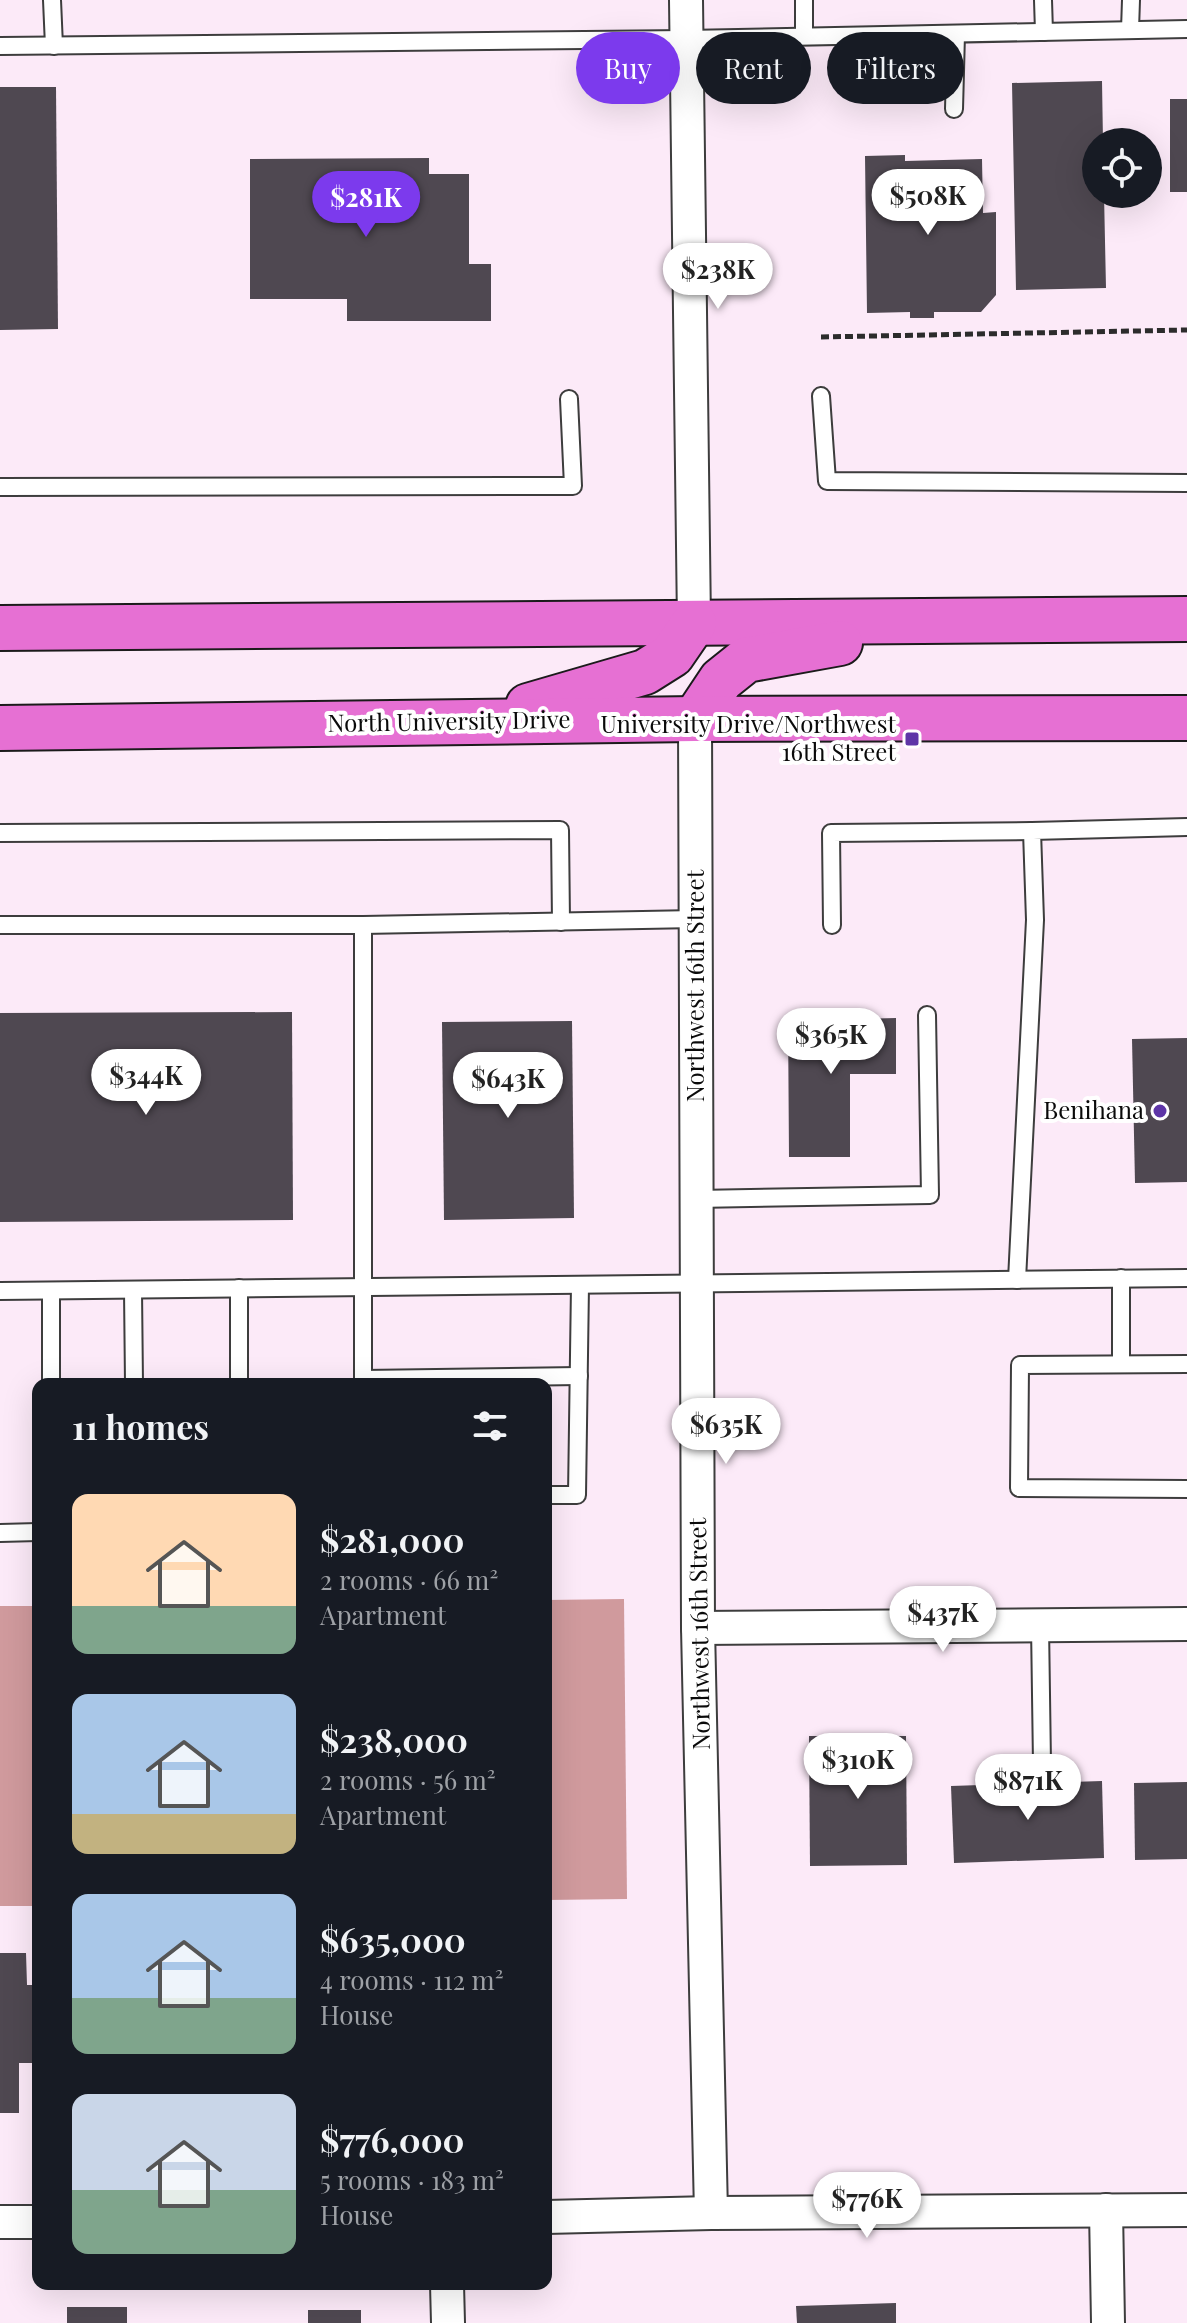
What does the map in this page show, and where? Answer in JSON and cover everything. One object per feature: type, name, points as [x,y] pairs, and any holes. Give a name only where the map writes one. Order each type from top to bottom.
[{"type":"main road","points":[[0,628],[1187,619]]},
{"type":"main road","points":[[695,719],[721,680],[746,660],[965,621]]},
{"type":"main road","points":[[472,722],[645,672],[672,655],[694,623]]},
{"type":"main road","name":"North University Drive","points":[[0,728],[695,719],[1187,718]]},
{"type":"street","points":[[686,0],[694,623]]},
{"type":"street","name":"Northwest 16th Street","points":[[695,719],[698,1628],[711,2213]]},
{"type":"street","points":[[698,1628],[1187,1624]]},
{"type":"street","points":[[1106,2210],[1108,2323]]},
{"type":"street","points":[[552,2217],[1187,2210]]},
{"type":"street","points":[[0,2222],[32,2222]]},
{"type":"street","points":[[447,2290],[448,2323]]},
{"type":"lane","points":[[52,0],[54,46]]},
{"type":"lane","points":[[804,0],[804,32]]},
{"type":"lane","points":[[1043,0],[1044,32]]},
{"type":"lane","points":[[1130,30],[1131,0]]},
{"type":"lane","points":[[964,34],[1187,29]]},
{"type":"lane","points":[[0,46],[696,39]]},
{"type":"lane","points":[[954,104],[954,109]]},
{"type":"lane","points":[[821,396],[827,481],[1187,483]]},
{"type":"lane","points":[[0,487],[573,486],[569,399]]},
{"type":"lane","points":[[832,925],[831,833],[1187,827]]},
{"type":"lane","points":[[0,833],[560,830],[561,922]]},
{"type":"lane","points":[[1017,1280],[1035,920],[1032,831]]},
{"type":"lane","points":[[0,925],[363,925],[696,919]]},
{"type":"lane","points":[[363,925],[363,1378]]},
{"type":"lane","points":[[696,1199],[930,1195],[927,1015]]},
{"type":"lane","points":[[1121,1278],[1121,1364]]},
{"type":"lane","points":[[0,1291],[1187,1278]]},
{"type":"lane","points":[[552,1495],[577,1495],[580,1285]]},
{"type":"lane","points":[[239,1288],[239,1378]]},
{"type":"lane","points":[[133,1290],[134,1378]]},
{"type":"lane","points":[[51,1291],[51,1378]]},
{"type":"lane","points":[[1187,1364],[1020,1365],[1019,1488],[1187,1489]]},
{"type":"lane","points":[[493,1378],[579,1376]]},
{"type":"lane","points":[[0,1533],[32,1532]]},
{"type":"lane","points":[[1040,1625],[1042,1764]]},
{"type":"path","points":[[821,337],[1187,330]]},
{"type":"shaded area","points":[[624,1599],[627,1899],[552,1900],[552,1600]]},
{"type":"shaded area","points":[[0,1606],[32,1606],[32,1906],[0,1906]]},
{"type":"building","points":[[1102,81],[1103,128],[1082,128],[1082,208],[1104,208],[1106,288],[1016,290],[1012,83]]},
{"type":"building","points":[[0,87],[56,87],[58,329],[0,330]]},
{"type":"building","points":[[1170,99],[1187,99],[1187,192],[1170,192]]},
{"type":"building","points":[[905,155],[905,161],[982,159],[983,213],[996,212],[996,295],[981,312],[934,312],[934,318],[910,318],[910,312],[867,313],[865,156]]},
{"type":"building","points":[[429,158],[429,174],[469,174],[469,264],[491,264],[491,321],[347,321],[347,299],[250,299],[250,159]]},
{"type":"building","points":[[292,1012],[293,1220],[0,1222],[0,1013]]},
{"type":"building","points":[[857,1012],[857,1019],[896,1018],[896,1074],[850,1074],[850,1157],[789,1157],[788,1013]]},
{"type":"building","points":[[572,1021],[574,1218],[444,1220],[442,1022]]},
{"type":"building","name":"Benihana","points":[[1187,1038],[1187,1182],[1135,1183],[1132,1039]]},
{"type":"building","points":[[809,1736],[906,1736],[907,1865],[810,1866]]},
{"type":"building","points":[[1102,1781],[1104,1858],[954,1863],[951,1786]]},
{"type":"building","points":[[1187,1782],[1187,1859],[1135,1860],[1134,1783]]},
{"type":"building","points":[[0,1953],[26,1953],[27,1985],[32,1985],[32,2063],[19,2063],[19,2113],[0,2113]]},
{"type":"building","points":[[896,2303],[896,2323],[797,2323],[796,2306]]},
{"type":"building","points":[[67,2307],[127,2307],[127,2323],[67,2323]]},
{"type":"building","points":[[308,2310],[361,2310],[361,2323],[308,2323]]},
{"type":"place","name":"University Drive/Northwest 16th Street","points":[[912,739]]},
{"type":"place","name":"Benihana","points":[[1160,1111]]}]
